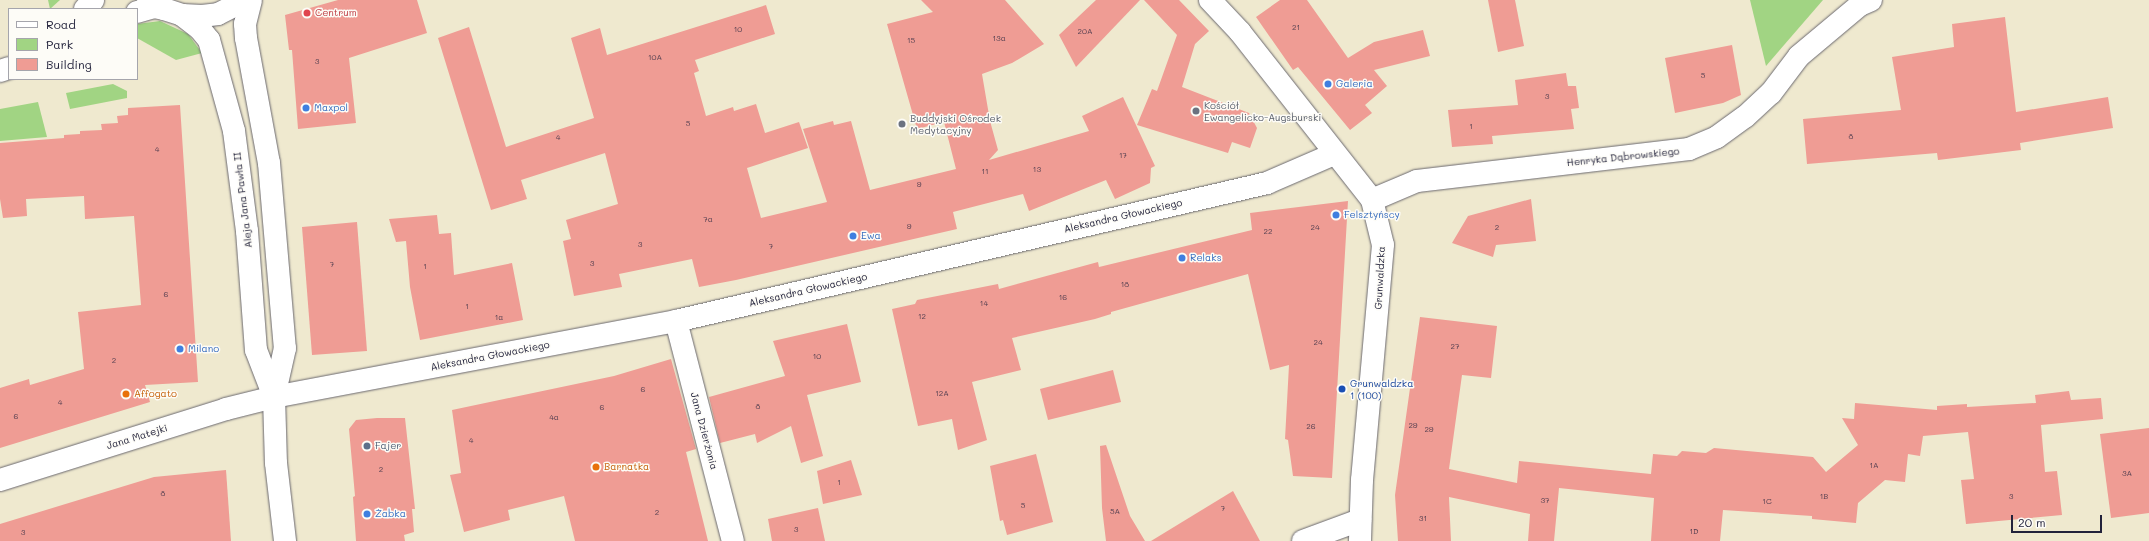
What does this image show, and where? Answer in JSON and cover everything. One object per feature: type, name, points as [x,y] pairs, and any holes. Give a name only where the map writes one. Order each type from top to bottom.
[{"type":"street","points":[[86,8],[93,0]]},
{"type":"street","points":[[138,12],[154,8],[165,8],[202,16],[218,14],[246,0]]},
{"type":"street","name":"Aleja Jana Pawła II","points":[[251,0],[245,24],[246,38],[269,163],[285,348],[274,397],[276,463],[285,541]]},
{"type":"street","name":"Grunwaldzka","points":[[1210,0],[1240,32],[1334,154],[1372,200],[1383,245],[1360,531]]},
{"type":"street","name":"Henryka Dąbrowskiego","points":[[1372,200],[1417,181],[1689,149],[1717,137],[1745,116],[1771,93],[1800,56],[1860,5],[1871,0]]},
{"type":"street","name":"Aleja Jana Pawła II","points":[[165,8],[200,29],[209,40],[234,131],[247,231],[256,350],[274,397]]},
{"type":"street","name":"Aleksandra Głowackiego","points":[[274,397],[676,321],[1267,183],[1334,154]]},
{"type":"street","name":"Jana Dzierżonia","points":[[676,321],[733,541]]},
{"type":"street","name":"Jana Matejki","points":[[0,480],[226,409],[274,397]]},
{"type":"street","points":[[1303,541],[1360,531]]},
{"type":"green space","points":[[48,0],[60,0],[51,8],[50,8]]},
{"type":"green space","points":[[1750,0],[1823,0],[1766,66]]},
{"type":"green space","points":[[160,21],[188,34],[202,53],[176,60],[138,39],[138,24]]},
{"type":"green space","points":[[113,84],[127,91],[127,98],[70,109],[66,93]]},
{"type":"green space","points":[[38,102],[47,137],[0,141],[0,109]]},
{"type":"building","points":[[338,0],[417,0],[427,33],[349,58],[356,123],[298,129],[292,50],[289,50],[285,15]]},
{"type":"building","points":[[921,0],[1005,0],[1044,44],[1012,63],[982,74],[990,121],[998,150],[989,160],[1089,131],[1082,116],[1123,97],[1155,166],[1151,168],[1150,183],[1115,199],[1106,180],[1029,211],[1023,194],[953,212],[957,229],[736,280],[699,287],[692,259],[619,274],[622,287],[574,296],[563,241],[571,239],[566,220],[618,204],[605,153],[521,180],[527,199],[491,210],[438,38],[469,27],[506,147],[594,118],[571,38],[600,28],[607,55],[766,5],[775,34],[695,60],[699,71],[694,73],[706,116],[733,107],[734,111],[756,104],[765,133],[799,122],[808,148],[747,168],[761,218],[827,202],[803,129],[833,121],[834,125],[851,121],[870,190],[956,169],[944,122],[917,129],[887,24],[933,12]]},
{"type":"building","points":[[1096,0],[1140,0],[1076,67],[1059,35]]},
{"type":"building","name":"Kościół Ewangelicko-Augsburski","points":[[1144,0],[1179,0],[1209,31],[1195,44],[1182,87],[1249,113],[1257,128],[1250,148],[1232,142],[1228,153],[1137,125],[1152,89],[1157,91],[1177,35]]},
{"type":"building","points":[[1280,0],[1307,0],[1348,58],[1374,42],[1423,30],[1430,56],[1374,70],[1387,86],[1365,105],[1372,113],[1350,130],[1298,67],[1293,70],[1256,17]]},
{"type":"building","points":[[1488,0],[1515,0],[1524,46],[1498,52]]},
{"type":"building","points":[[2005,17],[2016,112],[2108,97],[2113,128],[2020,143],[2021,150],[1938,160],[1937,153],[1807,164],[1803,119],[1901,110],[1892,57],[1954,47],[1952,24]]},
{"type":"building","points":[[1732,45],[1741,95],[1723,103],[1675,113],[1665,58]]},
{"type":"building","points":[[1566,73],[1568,86],[1576,86],[1579,108],[1571,109],[1574,129],[1492,136],[1493,144],[1452,147],[1448,110],[1518,105],[1515,80]]},
{"type":"building","points":[[180,105],[198,382],[145,385],[150,402],[0,448],[0,388],[29,379],[30,385],[84,369],[78,312],[141,305],[134,216],[85,219],[84,196],[26,199],[27,216],[3,218],[0,199],[0,143],[64,138],[64,135],[80,134],[80,131],[102,130],[101,124],[118,123],[117,116],[128,115],[128,108]]},
{"type":"building","points":[[1531,199],[1536,241],[1496,245],[1493,257],[1452,243],[1468,216]]},
{"type":"building","points":[[1348,201],[1332,478],[1293,476],[1288,440],[1285,439],[1289,365],[1270,370],[1248,274],[1111,312],[1111,314],[1095,319],[1012,338],[1021,370],[972,382],[987,440],[958,450],[952,419],[918,426],[892,309],[915,304],[917,300],[998,284],[999,289],[1098,262],[1099,267],[1252,230],[1250,213]]},
{"type":"building","points":[[437,215],[439,234],[451,233],[454,275],[512,263],[523,320],[420,340],[410,287],[406,241],[396,242],[389,219]]},
{"type":"building","points":[[357,222],[367,351],[312,355],[302,227]]},
{"type":"building","points":[[1420,317],[1497,326],[1491,378],[1462,375],[1449,469],[1517,483],[1519,461],[1651,474],[1653,454],[1677,456],[1682,451],[1706,453],[1714,448],[1813,457],[1826,472],[1858,445],[1842,418],[1854,419],[1855,403],[1937,410],[1937,406],[1967,404],[1967,407],[2036,403],[2035,395],[2069,391],[2071,400],[2101,398],[2103,419],[2041,425],[2045,472],[2057,471],[2062,515],[1966,524],[1961,480],[1974,479],[1968,432],[1923,436],[1920,456],[1908,454],[1905,482],[1885,480],[1858,503],[1856,523],[1812,519],[1812,516],[1723,510],[1720,541],[1651,541],[1654,498],[1559,488],[1554,541],[1528,541],[1530,514],[1449,497],[1451,541],[1398,541],[1395,495]]},
{"type":"building","points":[[847,324],[861,382],[807,395],[823,456],[801,463],[791,426],[757,443],[755,434],[720,443],[709,397],[785,376],[773,341]]},
{"type":"building","points":[[671,359],[696,449],[686,452],[708,541],[575,541],[564,496],[508,510],[510,520],[464,532],[450,475],[461,473],[452,410],[614,376]]},
{"type":"building","points":[[1113,370],[1121,402],[1048,420],[1040,389]]},
{"type":"building","points":[[405,418],[415,509],[412,509],[414,532],[404,535],[405,541],[356,541],[353,497],[355,496],[349,429],[356,420]]},
{"type":"building","points":[[2149,428],[2149,513],[2111,518],[2100,434]]},
{"type":"building","points":[[1106,445],[1130,516],[1145,541],[1106,541],[1102,508],[1100,446]]},
{"type":"building","points":[[1036,454],[1053,522],[1007,535],[1003,520],[1000,521],[990,466]]},
{"type":"building","points":[[851,460],[862,495],[823,504],[817,471]]},
{"type":"building","points":[[226,470],[231,541],[0,541],[0,524],[154,477]]},
{"type":"building","points":[[1233,491],[1260,541],[1151,541]]},
{"type":"building","points":[[818,508],[825,541],[772,541],[768,519]]},
{"type":"place","name":"Centrum","points":[[307,13]]},
{"type":"place","name":"Galeria","points":[[1328,84]]},
{"type":"place","name":"Maxpol","points":[[306,108]]},
{"type":"place","name":"Kościół Ewangelicko-Augsburski","points":[[1196,111]]},
{"type":"place","name":"Buddyjski Ośrodek Medytacyjny","points":[[902,124]]},
{"type":"place","name":"Felsztyńscy","points":[[1336,215]]},
{"type":"place","name":"Ewa","points":[[853,236]]},
{"type":"place","name":"Relaks","points":[[1182,258]]},
{"type":"place","name":"Milano","points":[[180,349]]},
{"type":"place","name":"Grunwaldzka 1 (100)","points":[[1342,389]]},
{"type":"place","name":"Affogato","points":[[126,394]]},
{"type":"place","name":"Fajer","points":[[367,446]]},
{"type":"place","name":"Barnatka","points":[[596,467]]},
{"type":"place","name":"Żabka","points":[[367,514]]}]
